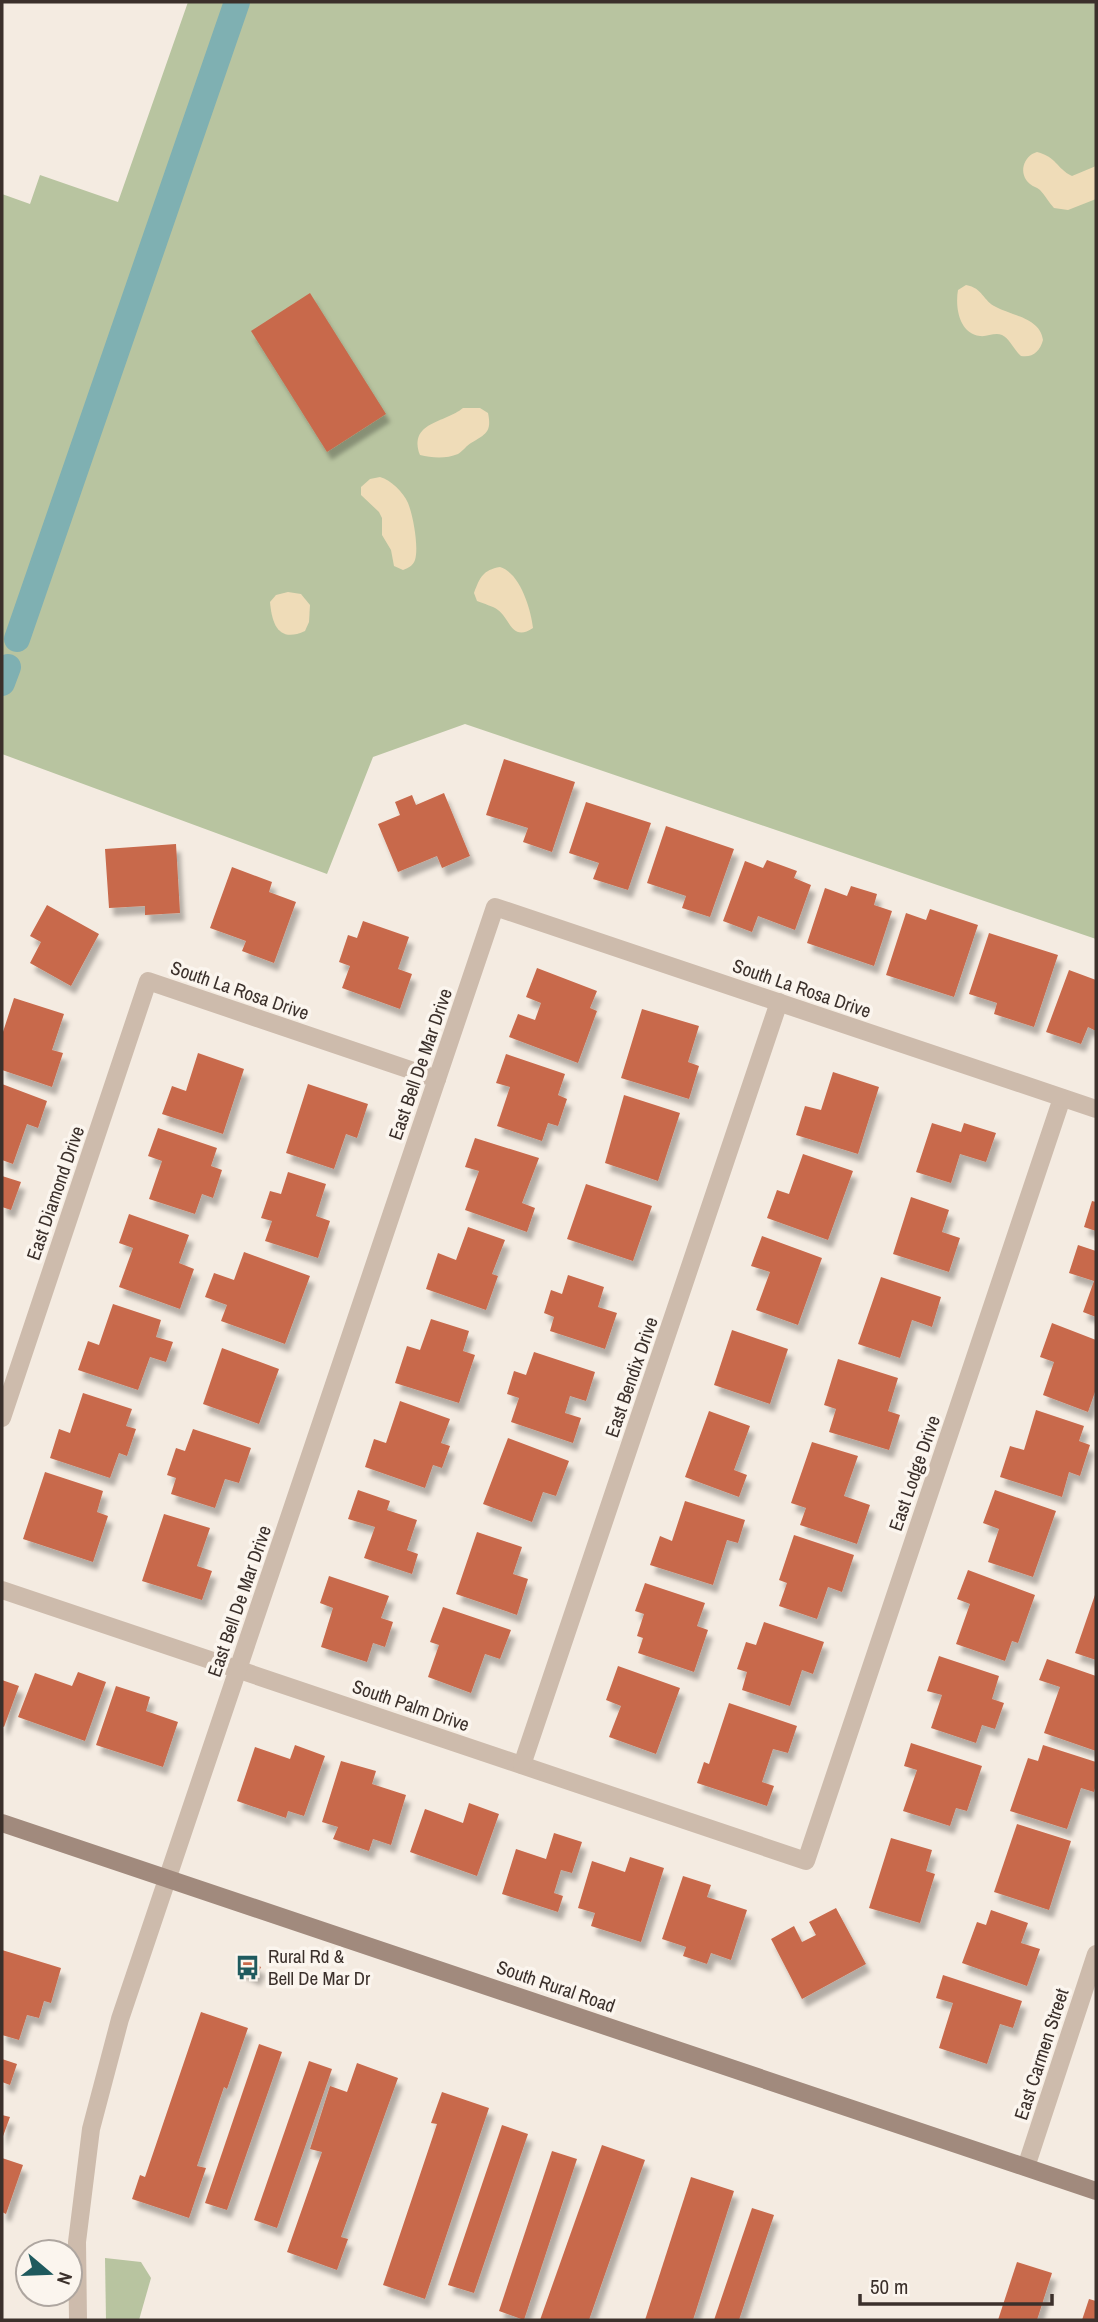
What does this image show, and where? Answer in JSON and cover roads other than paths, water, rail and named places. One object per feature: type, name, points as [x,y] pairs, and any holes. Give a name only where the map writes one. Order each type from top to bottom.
[{"type":"main road","name":"South Rural Road","points":[[2,1823],[1096,2191]]},
{"type":"street","name":"South La Rosa Drive","points":[[495,907],[1096,1110]]},
{"type":"street","name":"East Bell De Mar Drive","points":[[78,2320],[77,2242],[91,2129],[120,2019],[495,907]]},
{"type":"street","name":"South La Rosa Drive","points":[[148,981],[437,1079]]},
{"type":"street","name":"East Diamond Drive","points":[[2,1418],[148,981]]},
{"type":"street","name":"East Bendix Drive","points":[[522,1765],[779,1002]]},
{"type":"street","name":"East Lodge Drive","points":[[806,1861],[1062,1098]]},
{"type":"street","name":"South Palm Drive","points":[[2,1590],[806,1861]]},
{"type":"street","name":"East Carmen Street","points":[[1026,2167],[1096,1954]]},
{"type":"waterway","points":[[17,639],[237,2]]},
{"type":"waterway","points":[[2,683],[8,667]]},
{"type":"place","name":"Rural Rd & Bell De Mar Dr","points":[[248,1967]]}]
